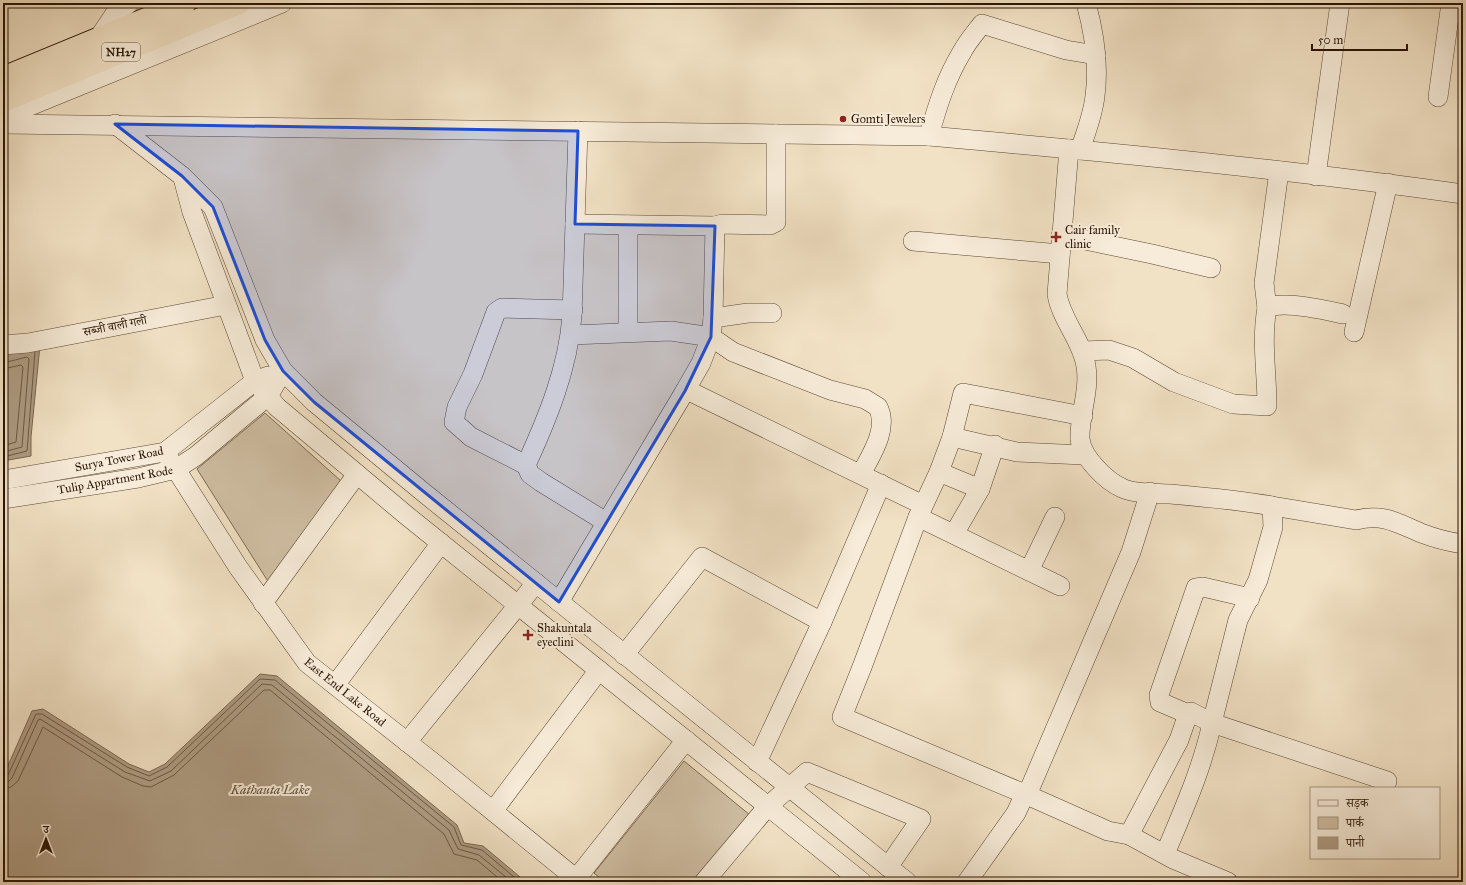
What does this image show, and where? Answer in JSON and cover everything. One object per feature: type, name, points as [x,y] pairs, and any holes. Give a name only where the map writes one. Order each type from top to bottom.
[{"type":"highway","name":"NH27","points":[[3,78],[185,3]]},
{"type":"highway","name":"NH27","points":[[3,101],[239,3]]},
{"type":"street","points":[[3,117],[282,3]]},
{"type":"street","points":[[1086,3],[1096,55],[1095,96],[1091,119],[1075,149],[1061,235],[1057,294],[1059,307],[1083,351],[1088,384],[1080,439],[1084,455],[1099,471],[1122,489],[1246,501],[1356,520],[1368,517],[1390,519],[1435,538],[1463,544]]},
{"type":"street","points":[[1316,176],[1340,3]]},
{"type":"street","points":[[1438,97],[1451,3]]},
{"type":"street","points":[[98,39],[114,15],[125,4]]},
{"type":"street","points":[[929,136],[939,101],[952,70],[962,50],[982,24],[1066,50],[1096,55]]},
{"type":"street","points":[[3,124],[115,124],[929,136],[1075,149],[1279,171],[1388,183],[1463,194]]},
{"type":"street","points":[[115,124],[182,176],[212,207],[265,340],[283,371],[314,402],[536,584],[907,882]]},
{"type":"street","points":[[526,465],[563,372],[571,335],[578,131]]},
{"type":"street","points":[[575,224],[714,226],[722,224],[770,225],[776,222],[776,134]]},
{"type":"street","points":[[1083,351],[1109,350],[1133,358],[1174,382],[1233,404],[1266,406],[1267,379],[1264,328],[1267,308],[1264,282],[1279,171]]},
{"type":"street","points":[[182,176],[192,212],[255,381],[277,407],[441,544],[768,806],[854,879]]},
{"type":"street","points":[[1354,332],[1388,183]]},
{"type":"street","points":[[628,225],[628,332]]},
{"type":"street","points":[[559,602],[686,391],[701,363],[711,338],[713,318],[714,226]]},
{"type":"street","points":[[1061,235],[1211,268]]},
{"type":"street","points":[[913,241],[1060,254]]},
{"type":"street","name":"सब्जी वाली गली","points":[[3,345],[28,343],[226,305]]},
{"type":"street","points":[[1267,308],[1273,305],[1301,306],[1343,314]]},
{"type":"street","points":[[573,310],[502,308],[496,312],[473,374],[456,407],[454,422],[471,437],[526,465],[530,474],[541,482],[606,522]]},
{"type":"street","points":[[713,318],[748,313],[772,313]]},
{"type":"street","points":[[571,335],[671,331],[711,338],[733,352],[830,390],[865,399],[878,407],[882,421],[879,438],[861,474]]},
{"type":"street","name":"Surya Tower Road","points":[[3,480],[165,452],[255,381],[283,371]]},
{"type":"street","name":"Tulip Appartment Rode","points":[[3,499],[138,478],[176,469],[196,456],[268,396],[283,371]]},
{"type":"street","points":[[686,391],[689,391],[881,484],[954,534],[1060,586]]},
{"type":"street","points":[[1083,416],[963,393],[952,437],[939,472],[920,511],[842,717],[1108,831],[1129,834],[1165,854],[1197,877],[1228,882]]},
{"type":"street","points":[[952,437],[995,445],[1017,452],[1084,455]]},
{"type":"street","points":[[954,534],[980,489],[995,445]]},
{"type":"street","name":"East End Lake Road","points":[[165,452],[238,568],[307,663],[493,810],[578,880]]},
{"type":"street","points":[[939,472],[980,489]]},
{"type":"street","points":[[264,603],[357,474]]},
{"type":"street","points":[[757,762],[822,622],[881,484]]},
{"type":"street","points":[[967,882],[1016,813],[1022,800],[1027,795],[1131,552],[1150,492]]},
{"type":"street","points":[[1165,854],[1188,799],[1207,746],[1238,620],[1258,580],[1273,527],[1272,506]]},
{"type":"street","points":[[1029,571],[1055,517]]},
{"type":"street","points":[[335,685],[441,544]]},
{"type":"street","points":[[624,655],[702,557],[822,622]]},
{"type":"street","points":[[407,742],[536,584]]},
{"type":"street","points":[[1250,598],[1203,587],[1196,588],[1159,695],[1160,702],[1188,714],[1191,712],[1212,723],[1387,781],[1385,787]]},
{"type":"street","points":[[493,810],[599,670]]},
{"type":"street","points":[[1129,834],[1173,752],[1188,714]]},
{"type":"street","points":[[578,880],[686,740]]},
{"type":"street","points":[[704,882],[768,806],[807,772],[921,819],[888,867]]},
{"type":"highlighted area","points":[[115,124],[578,131],[575,224],[715,226],[711,337],[685,391],[559,602],[314,402],[283,371],[265,340],[213,207],[182,176]]},
{"type":"green space","points":[[265,413],[341,481],[269,583],[197,469]]},
{"type":"green space","points":[[684,761],[750,815],[696,882],[605,882],[594,873]]},
{"type":"water","points":[[40,345],[31,437],[31,456],[3,461],[3,354]]},
{"type":"water","name":"Kathauta Lake","points":[[260,674],[277,676],[457,825],[464,843],[483,846],[526,882],[3,882],[3,777],[32,711],[43,709],[129,764],[149,772],[165,764]]},
{"type":"place","name":"Gomti Jewelers","points":[[843,119]]},
{"type":"place","name":"Cair family clinic","points":[[1056,237]]},
{"type":"place","name":"Shakuntala eyeclini","points":[[528,635]]}]
